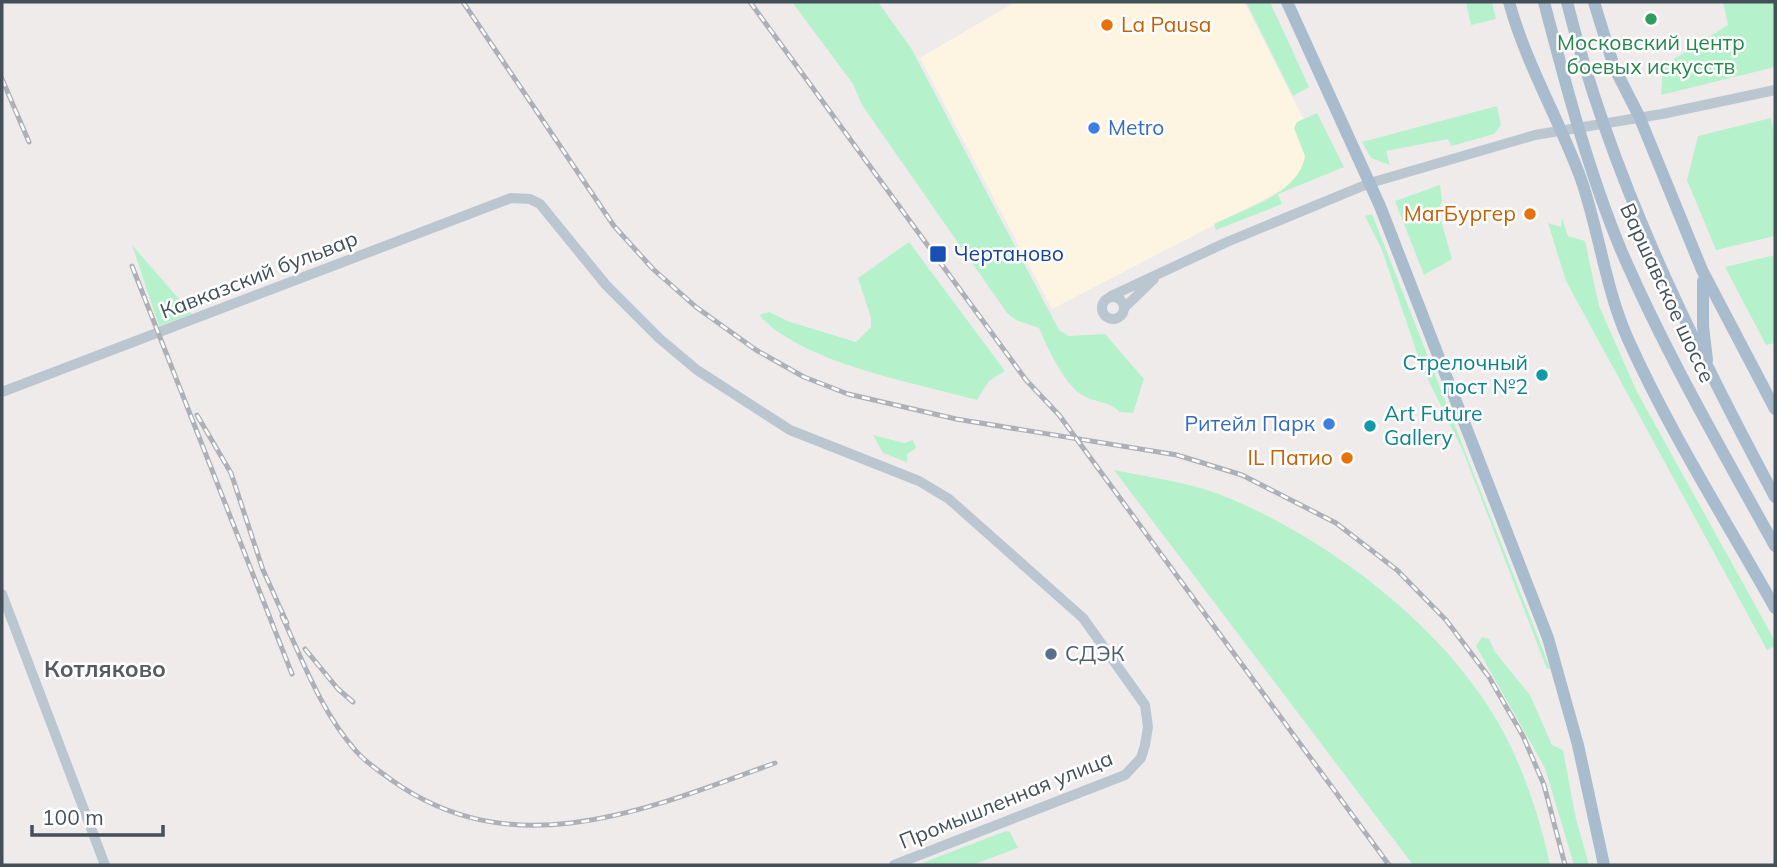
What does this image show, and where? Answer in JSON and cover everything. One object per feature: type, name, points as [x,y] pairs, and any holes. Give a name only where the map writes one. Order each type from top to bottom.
[{"type":"main road","points":[[1287,2],[1370,183],[1548,638],[1578,745],[1604,865]]},
{"type":"main road","points":[[1509,2],[1529,62],[1581,180],[1606,281],[1627,336],[1651,385],[1775,608]]},
{"type":"main road","name":"Варшавское шоссе","points":[[1544,2],[1577,128],[1621,249],[1671,356],[1775,546]]},
{"type":"main road","name":"Варшавское шоссе","points":[[1567,2],[1602,123],[1647,240],[1709,374],[1775,497]]},
{"type":"main road","points":[[1594,2],[1614,67],[1639,116],[1702,270],[1775,409]]},
{"type":"main road","points":[[1702,270],[1703,326],[1709,374]]},
{"type":"street","points":[[1160,272],[1124,308],[1119,317],[1105,316],[1101,306],[1111,296],[1160,272],[1370,183],[1561,131],[1662,114],[1775,90]]},
{"type":"street","name":"Кавказский бульвар","points":[[2,392],[511,198],[530,199]]},
{"type":"street","name":"Промышленная улица","points":[[530,199],[547,210],[606,285],[660,339],[697,370],[790,430],[919,481],[950,499],[1083,618],[1141,697],[1148,717],[1147,736],[1141,758],[1125,775],[894,865]]},
{"type":"street","points":[[1111,296],[1122,300],[1124,308]]},
{"type":"street","points":[[2,594],[105,865]]},
{"type":"shaded area","points":[[1015,2],[1244,2],[1314,140],[1305,178],[1052,309],[920,58]]},
{"type":"green space","points":[[792,2],[878,2],[911,48],[1059,330],[1069,336],[1105,334],[1144,379],[1133,413],[1120,412],[1079,393],[1058,367],[1039,328],[1016,320],[1007,313],[862,105],[853,84]]},
{"type":"green space","points":[[1246,2],[1270,2],[1309,87],[1293,96]]},
{"type":"green space","points":[[1466,2],[1492,2],[1496,19],[1471,25]]},
{"type":"green space","points":[[1723,2],[1775,2],[1775,67],[1661,95],[1663,66],[1728,25]]},
{"type":"green space","points":[[1497,106],[1501,125],[1494,134],[1451,146],[1448,139],[1386,151],[1390,165],[1371,158],[1362,142]]},
{"type":"green space","points":[[1317,113],[1344,167],[1278,194],[1282,204],[1216,230],[1214,224],[1268,199],[1292,181],[1301,169],[1305,156],[1294,128],[1297,122]]},
{"type":"green space","points":[[1771,118],[1775,137],[1775,236],[1716,250],[1687,180],[1698,136]]},
{"type":"green space","points":[[1440,185],[1442,201],[1438,210],[1452,259],[1424,275],[1395,201]]},
{"type":"green space","points":[[1372,214],[1550,668],[1547,669],[1463,451],[1421,365],[1382,250],[1365,216]]},
{"type":"green space","points":[[1562,218],[1568,236],[1585,241],[1599,306],[1637,392],[1775,641],[1775,646],[1767,650],[1566,281],[1548,223],[1561,227]]},
{"type":"green space","points":[[909,242],[1005,371],[989,381],[977,400],[831,359],[779,332],[759,315],[769,312],[790,322],[856,342],[871,327],[871,318],[858,278]]},
{"type":"green space","points":[[132,245],[192,314],[159,326]]},
{"type":"green space","points":[[1775,255],[1775,343],[1766,345],[1725,267]]},
{"type":"green space","points":[[873,435],[904,443],[913,440],[916,448],[907,454],[907,462],[883,453]]},
{"type":"green space","points":[[1114,470],[1201,488],[1256,511],[1301,534],[1386,594],[1425,630],[1460,668],[1489,708],[1524,777],[1550,865],[1413,865]]},
{"type":"green space","points":[[1482,637],[1489,639],[1495,652],[1530,695],[1552,745],[1563,750],[1576,819],[1589,865],[1574,865],[1545,768],[1476,646]]},
{"type":"green space","points":[[1006,831],[1010,832],[1018,848],[972,865],[917,865]]},
{"type":"railway","points":[[463,2],[614,226],[653,269],[696,307],[756,350],[804,377],[848,394],[956,419],[1177,455],[1242,475],[1336,523],[1397,570],[1446,620],[1489,677],[1523,736],[1544,785],[1565,865]]},
{"type":"railway","points":[[750,2],[1026,380],[1059,415],[1389,865]]},
{"type":"railway","points":[[2,79],[29,142]]},
{"type":"railway","points":[[132,266],[292,674]]},
{"type":"railway","points":[[197,415],[231,473],[263,570],[287,623]]},
{"type":"railway","points":[[282,616],[323,704],[344,736],[360,755],[393,781],[439,807],[486,821],[534,825],[582,822],[631,812],[775,763]]},
{"type":"railway","points":[[305,649],[338,689],[353,702]]},
{"type":"place","name":"Московский центр боевых искусств","points":[[1651,19]]},
{"type":"place","name":"La Pausa","points":[[1107,25]]},
{"type":"place","name":"Metro","points":[[1094,128]]},
{"type":"place","name":"МагБургер","points":[[1530,214]]},
{"type":"place","name":"Чертаново","points":[[938,254]]},
{"type":"place","name":"Стрелочный пост №2","points":[[1542,375]]},
{"type":"place","name":"Ритейл Парк","points":[[1329,424]]},
{"type":"place","name":"Art Future Gallery","points":[[1370,426]]},
{"type":"place","name":"IL Патио","points":[[1347,458]]},
{"type":"place","name":"СДЭК","points":[[1051,654]]},
{"type":"district","name":"Котляково","points":[[105,669]]}]
